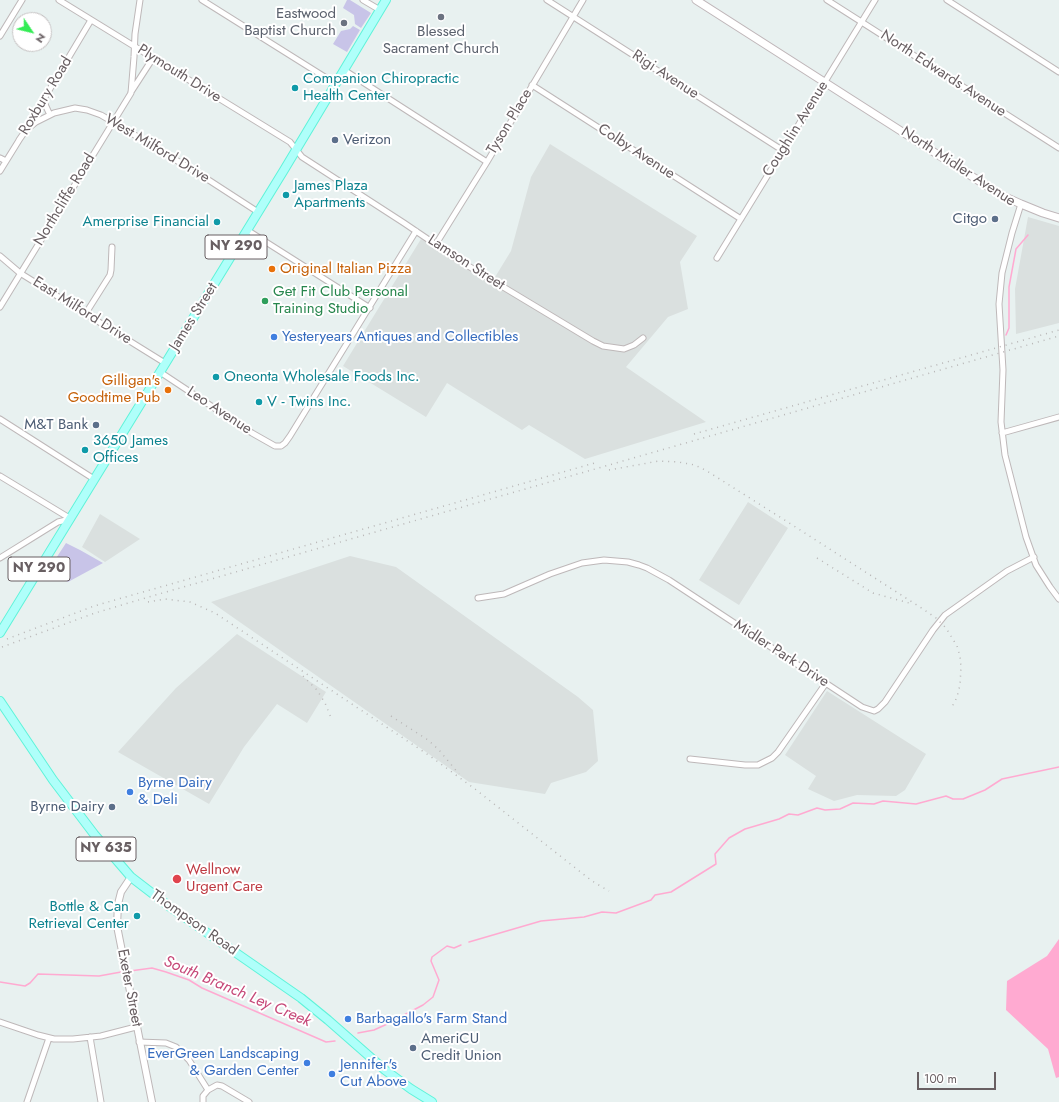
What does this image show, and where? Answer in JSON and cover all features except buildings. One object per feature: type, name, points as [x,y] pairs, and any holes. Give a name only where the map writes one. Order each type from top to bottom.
[{"type":"main road","name":"James Street","points":[[0,633],[71,519],[386,0]]},
{"type":"main road","name":"North Midler Avenue","points":[[696,0],[1001,194],[1021,204]]},
{"type":"main road","points":[[1021,204],[1059,218]]},
{"type":"main road","name":"Thompson Road","points":[[0,701],[53,780],[94,834],[131,877],[170,907],[301,998],[385,1070],[410,1089],[432,1102]]},
{"type":"street","points":[[0,36],[22,0]]},
{"type":"street","name":"Plymouth Drive","points":[[59,0],[290,142],[296,150]]},
{"type":"street","name":"Northcliffe Road","points":[[131,93],[134,46],[140,0]]},
{"type":"street","points":[[202,0],[336,84]]},
{"type":"street","points":[[363,0],[380,10]]},
{"type":"street","name":"Rigi Avenue","points":[[547,0],[782,150]]},
{"type":"street","name":"Tyson Place","points":[[436,244],[583,0]]},
{"type":"street","name":"North Edwards Avenue","points":[[827,0],[1059,148]]},
{"type":"street","name":"Coughlin Avenue","points":[[718,258],[782,150],[875,0]]},
{"type":"street","points":[[947,0],[1059,72]]},
{"type":"street","name":"Roxbury Road","points":[[0,171],[91,20]]},
{"type":"street","name":"Northcliffe Road","points":[[0,307],[153,58]]},
{"type":"street","points":[[344,70],[486,162]]},
{"type":"street","name":"Colby Avenue","points":[[532,85],[741,219]]},
{"type":"street","points":[[43,100],[50,115]]},
{"type":"street","name":"West Milford Drive","points":[[19,140],[26,130],[36,122],[50,115],[67,109],[75,108],[88,110],[113,122],[258,212]]},
{"type":"street","name":"Lamson Street","points":[[296,150],[302,157],[460,261],[586,337],[603,346],[624,349],[634,345],[643,338]]},
{"type":"street","points":[[0,158],[6,161]]},
{"type":"street","name":"North Midler Avenue","points":[[1021,204],[1002,274],[999,304],[1003,370],[1002,433],[1005,455],[1026,536],[1036,565],[1059,599]]},
{"type":"street","points":[[247,230],[370,308],[416,231]]},
{"type":"street","points":[[86,313],[110,274],[112,247]]},
{"type":"street","name":"East Milford Drive","points":[[0,256],[20,273],[165,363]]},
{"type":"street","name":"Leo Avenue","points":[[160,372],[252,433],[275,446],[281,446],[290,436],[370,308]]},
{"type":"street","points":[[1002,433],[1059,417]]},
{"type":"street","points":[[0,419],[94,479]]},
{"type":"street","points":[[0,476],[71,519]]},
{"type":"street","points":[[0,558],[58,522],[71,519]]},
{"type":"street","name":"Midler Park Drive","points":[[478,598],[504,594],[582,562],[604,560],[628,562],[647,568],[669,580],[862,707],[874,711],[886,702],[932,630],[945,615],[1007,571],[1034,557]]},
{"type":"street","points":[[690,759],[758,765],[772,758],[778,752],[826,683]]},
{"type":"street","name":"Exeter Street","points":[[131,877],[121,892],[118,904],[117,926],[152,1102]]},
{"type":"street","points":[[0,1022],[48,1038],[73,1039],[90,1037],[136,1027]]},
{"type":"street","points":[[90,1037],[101,1102]]},
{"type":"street","points":[[27,1102],[48,1038]]},
{"type":"street","points":[[139,1042],[166,1043],[176,1047],[189,1060],[208,1090]]},
{"type":"street","points":[[203,1102],[203,1096],[208,1090],[217,1085],[222,1086],[249,1102]]},
{"type":"shaded area","points":[[347,0],[350,0],[371,13],[361,28],[355,24],[354,15],[343,8]]},
{"type":"shaded area","points":[[353,26],[360,30],[347,52],[333,44],[341,31],[350,29]]},
{"type":"shaded area","points":[[550,144],[697,236],[680,262],[688,309],[668,317],[626,367],[706,422],[585,459],[529,425],[522,430],[447,383],[426,417],[343,366],[421,239],[492,282],[511,251],[531,177]]},
{"type":"shaded area","points":[[1028,217],[1059,226],[1059,323],[1016,334],[1015,289]]},
{"type":"shaded area","points":[[748,502],[788,528],[739,605],[699,580]]},
{"type":"shaded area","points":[[100,514],[140,539],[105,562],[82,547]]},
{"type":"shaded area","points":[[66,543],[103,563],[68,582],[49,569]]},
{"type":"shaded area","points":[[350,556],[396,567],[578,697],[593,710],[598,761],[586,772],[551,783],[545,794],[469,782],[211,602]]},
{"type":"shaded area","points":[[237,634],[326,692],[307,723],[277,704],[244,747],[209,804],[118,752],[176,688]]},
{"type":"shaded area","points":[[827,691],[926,754],[905,790],[896,796],[857,795],[834,801],[808,789],[816,776],[785,755]]},
{"type":"shaded area","points":[[1059,939],[1059,1077],[1056,1078],[1048,1049],[1006,1010],[1007,981],[1047,956]]},
{"type":"waterway","points":[[1006,335],[1009,328],[1009,287],[1016,249],[1028,235]]},
{"type":"waterway","name":"South Branch Ley Creek","points":[[469,942],[541,921],[584,917],[602,912],[616,913],[651,900],[655,895],[671,892],[716,864],[715,854],[729,838],[745,829],[779,819],[789,814],[798,815],[817,808],[825,810],[840,809],[853,803],[874,804],[883,801],[916,804],[946,796],[953,799],[963,799],[985,790],[1002,779],[1059,767]]},
{"type":"waterway","name":"South Branch Ley Creek","points":[[358,1033],[374,1030],[385,1025],[423,1005],[433,997],[439,980],[431,961],[432,957],[447,946],[454,948],[461,945]]},
{"type":"waterway","name":"South Branch Ley Creek","points":[[130,971],[152,968],[166,972],[189,980],[202,988],[326,1042],[335,1041]]},
{"type":"waterway","name":"South Branch Ley Creek","points":[[0,982],[25,986],[38,974],[99,976],[121,972]]},
{"type":"railway","points":[[694,434],[1059,330]]},
{"type":"railway","points":[[2,647],[95,613],[152,596],[1059,336]]},
{"type":"railway","points":[[609,470],[659,461],[695,465],[707,471],[923,609],[936,618],[946,628],[957,646],[960,656],[960,685],[957,697],[952,707]]},
{"type":"railway","points":[[7,639],[94,606],[598,462]]},
{"type":"railway","points":[[817,558],[873,593],[909,603]]},
{"type":"railway","points":[[148,602],[165,599],[190,602],[215,613],[430,756],[475,789],[592,881],[609,891]]},
{"type":"railway","points":[[303,676],[317,690],[325,703],[332,720]]},
{"type":"railway","points":[[391,716],[428,740],[439,750],[459,774]]},
{"type":"place","name":"Blessed Sacrament Church","points":[[441,17]]},
{"type":"place","name":"Eastwood Baptist Church","points":[[344,23]]},
{"type":"place","name":"Companion Chiropractic Health Center","points":[[295,88]]},
{"type":"place","name":"Verizon","points":[[335,140]]},
{"type":"place","name":"James Plaza Apartments","points":[[286,195]]},
{"type":"place","name":"Citgo","points":[[995,219]]},
{"type":"place","name":"Amerprise Financial","points":[[217,222]]},
{"type":"place","name":"Original Italian Pizza","points":[[272,269]]},
{"type":"place","name":"Get Fit Club Personal Training Studio","points":[[265,301]]},
{"type":"place","name":"Yesteryears Antiques and Collectibles","points":[[274,337]]},
{"type":"place","name":"Oneonta Wholesale Foods Inc.","points":[[216,377]]},
{"type":"place","name":"Gilligan's Goodtime Pub","points":[[168,390]]},
{"type":"place","name":"V - Twins Inc.","points":[[259,402]]},
{"type":"place","name":"M&T Bank","points":[[96,425]]},
{"type":"place","name":"3650 James Offices","points":[[85,450]]},
{"type":"place","name":"Byrne Dairy & Deli","points":[[130,792]]},
{"type":"place","name":"Byrne Dairy","points":[[112,807]]},
{"type":"place","name":"Wellnow Urgent Care","points":[[177,879]]},
{"type":"place","name":"Bottle & Can Retrieval Center","points":[[137,916]]},
{"type":"place","name":"Barbagallo's Farm Stand","points":[[348,1019]]},
{"type":"place","name":"AmeriCU Credit Union","points":[[413,1048]]},
{"type":"place","name":"EverGreen Landscaping & Garden Center","points":[[307,1063]]},
{"type":"place","name":"Jennifer's Cut Above","points":[[332,1074]]}]
